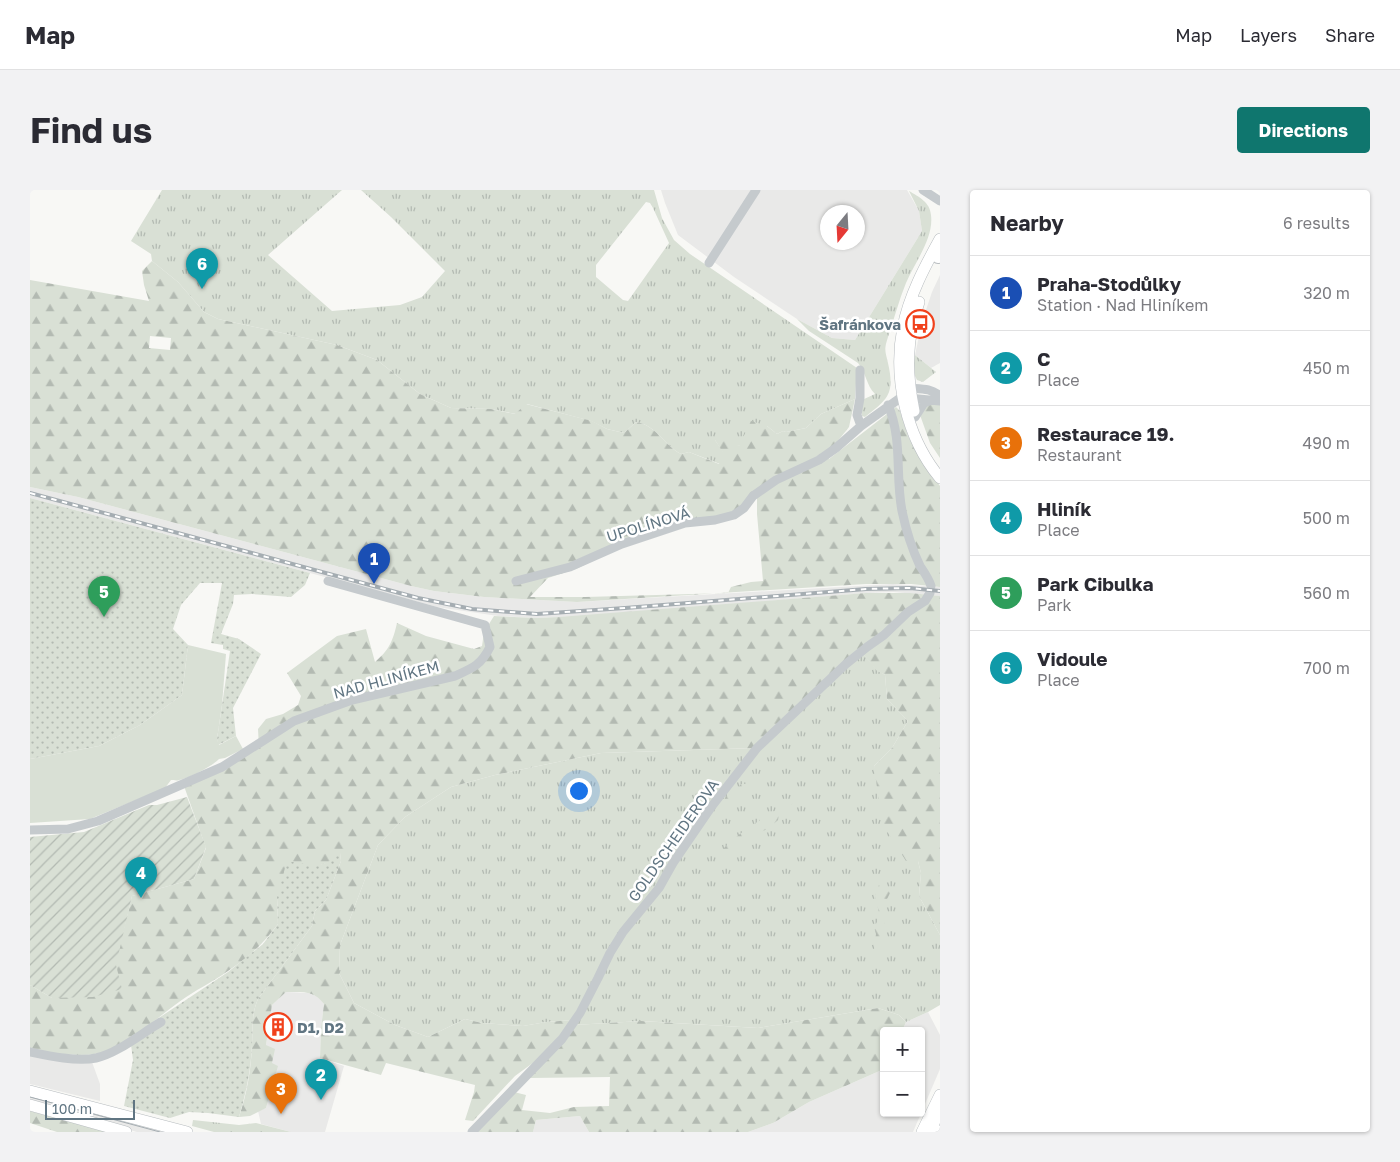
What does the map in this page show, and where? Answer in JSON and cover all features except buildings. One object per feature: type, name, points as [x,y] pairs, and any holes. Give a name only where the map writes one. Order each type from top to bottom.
[{"type":"main road","points":[[940,239],[922,274],[903,326],[900,356],[915,437],[929,464],[940,478]]},
{"type":"main road","points":[[939,256],[923,290],[911,328],[907,359],[908,394],[915,417],[927,446],[940,467]]},
{"type":"main road","points":[[30,1091],[187,1132]]},
{"type":"main road","points":[[922,1132],[940,1096]]},
{"type":"main road","points":[[30,1105],[126,1132]]},
{"type":"main road","points":[[931,1132],[940,1105]]},
{"type":"street","points":[[709,263],[756,190]]},
{"type":"street","points":[[922,190],[940,201]]},
{"type":"street","points":[[860,370],[860,398],[857,415],[861,426]]},
{"type":"street","points":[[908,394],[937,399]]},
{"type":"street","name":"UPOLÍNOVÁ","points":[[516,582],[570,568],[622,544],[684,524],[715,520],[734,515],[744,508],[752,496],[776,480],[819,460],[861,426],[908,394]]},
{"type":"street","points":[[915,417],[924,403],[937,399]]},
{"type":"street","name":"GOLDSCHEIDEROVA","points":[[472,1132],[562,1039],[580,1013],[610,953],[623,932],[659,888],[673,863],[712,806],[757,748],[846,664],[867,646],[884,635],[908,612],[925,601],[930,590],[906,531],[899,494],[898,438],[894,420],[888,406]]},
{"type":"street","name":"NAD HLINÍKEM","points":[[30,830],[68,829],[98,821],[222,767],[294,721],[352,700],[455,676],[469,670],[479,664],[490,647],[485,626],[328,581]]},
{"type":"street","points":[[30,1052],[56,1057],[97,1058],[112,1052],[161,1022]]},
{"type":"shaded area","points":[[661,190],[907,190],[919,211],[922,231],[855,340],[832,338],[797,319],[734,277],[678,235]]},
{"type":"shaded area","points":[[940,275],[940,363],[931,368],[915,355],[922,322]]},
{"type":"shaded area","points":[[30,487],[78,497],[411,586],[434,591],[484,597],[577,602],[893,584],[940,587],[940,596],[893,592],[866,593],[589,616],[537,618],[498,616],[437,607],[30,498]]},
{"type":"shaded area","points":[[286,992],[308,993],[319,997],[324,1004],[320,1058],[344,1066],[325,1132],[291,1132],[261,1124],[258,1111],[266,1108],[277,1066],[272,1064],[266,1045],[272,1005]]},
{"type":"shaded area","points":[[928,1012],[940,1035],[940,1069],[925,1104],[925,1027],[904,1027],[906,1022]]},
{"type":"shaded area","points":[[30,1055],[92,1062],[100,1084],[100,1101],[30,1084]]},
{"type":"shaded area","points":[[880,1071],[880,1117],[919,1117],[913,1132],[748,1132],[773,1123],[809,1102]]},
{"type":"shaded area","points":[[30,1095],[176,1132],[137,1132],[30,1101]]},
{"type":"shaded area","points":[[580,1116],[589,1132],[533,1132],[536,1120]]},
{"type":"green space","points":[[162,190],[342,190],[268,255],[332,311],[400,305],[422,297],[445,271],[361,190],[654,190],[662,218],[674,240],[690,254],[857,368],[855,399],[821,414],[806,428],[783,431],[777,434],[767,426],[739,446],[715,440],[726,456],[720,464],[689,452],[681,454],[655,431],[636,422],[624,433],[607,429],[591,421],[527,404],[516,414],[491,409],[451,408],[420,394],[377,360],[337,345],[218,319],[204,312],[178,282],[152,261],[151,254],[131,241]],"holes":[[[646,202],[650,203],[669,243],[628,301],[623,300],[596,277],[596,265]]]},
{"type":"green space","points":[[909,191],[917,195],[929,207],[931,215],[930,232],[906,283],[887,341],[885,350],[891,382],[888,395],[865,417],[862,416],[862,400],[875,394],[861,367],[858,363],[809,331],[797,319],[832,338],[855,340],[922,231],[919,211]]},
{"type":"green space","points":[[152,261],[178,282],[204,312],[218,319],[337,345],[377,360],[420,394],[451,408],[491,409],[515,414],[526,404],[592,421],[607,429],[624,433],[636,422],[655,431],[681,454],[689,452],[719,464],[725,456],[715,440],[720,434],[739,446],[751,421],[767,426],[777,434],[783,431],[806,428],[821,414],[855,399],[849,427],[826,453],[829,459],[896,407],[900,411],[908,436],[918,455],[940,486],[940,587],[911,584],[866,584],[728,593],[731,587],[763,581],[757,496],[746,509],[680,527],[624,546],[576,569],[548,578],[530,597],[716,593],[577,602],[484,597],[434,591],[78,497],[30,487],[30,280],[149,301],[142,271]],"holes":[[[150,336],[171,338],[170,350],[149,348]]]},
{"type":"green space","points":[[915,355],[936,372],[923,382],[917,380],[913,372]]},
{"type":"green space","points":[[940,404],[940,458],[930,443],[920,415],[926,405]]},
{"type":"green space","points":[[30,498],[310,573],[305,585],[291,597],[252,594],[234,595],[233,604],[221,634],[239,639],[261,654],[233,708],[236,736],[218,745],[217,739],[230,651],[223,649],[223,645],[211,643],[222,583],[200,583],[181,605],[173,629],[188,645],[182,695],[140,725],[99,746],[30,759]]},
{"type":"green space","points":[[866,593],[910,593],[940,596],[940,935],[919,896],[921,873],[918,861],[906,861],[882,823],[874,766],[892,748],[908,721],[887,699],[885,675],[877,671],[859,649],[755,748],[601,753],[495,775],[451,787],[405,817],[378,845],[340,945],[339,973],[354,1003],[395,1025],[428,1037],[465,1019],[482,1023],[523,1026],[573,1020],[541,1057],[515,1076],[473,1121],[465,1120],[475,1085],[386,1063],[381,1075],[320,1058],[324,1004],[312,994],[297,992],[286,992],[272,1005],[266,1045],[275,1049],[272,1063],[278,1066],[266,1108],[250,1116],[239,1117],[248,1081],[253,1016],[258,999],[312,926],[315,911],[326,900],[341,861],[340,853],[334,861],[317,866],[277,896],[278,924],[267,938],[249,955],[126,1041],[106,1051],[89,1055],[30,1049],[30,985],[52,998],[115,965],[132,896],[194,879],[206,848],[184,786],[259,748],[258,729],[266,719],[283,714],[298,705],[301,696],[287,673],[337,636],[366,629],[375,662],[390,645],[397,623],[426,636],[474,649],[482,646],[484,632],[494,616],[559,617]]},
{"type":"green space","points":[[188,645],[226,654],[217,739],[219,745],[236,736],[243,749],[219,759],[207,768],[188,777],[171,780],[165,788],[90,819],[30,823],[30,759],[99,746],[140,725],[182,695]]},
{"type":"green space","points":[[859,649],[877,670],[885,675],[887,699],[908,721],[892,748],[874,766],[918,861],[921,873],[919,896],[940,935],[940,1005],[906,1022],[899,1015],[878,1008],[758,1028],[642,1021],[574,1025],[573,1020],[523,1026],[482,1023],[465,1019],[428,1037],[395,1025],[354,1003],[339,973],[340,945],[378,845],[405,817],[451,787],[495,775],[601,753],[755,748]]},
{"type":"green space","points":[[743,783],[749,786],[751,791],[729,806],[725,804],[725,798]]},
{"type":"green space","points":[[799,796],[800,798],[779,814],[778,820],[770,827],[755,836],[745,839],[725,857],[717,860],[716,858],[732,840]]},
{"type":"green space","points":[[187,797],[206,847],[194,879],[132,896],[116,965],[122,989],[93,997],[52,998],[30,985],[30,837],[84,832],[149,805],[157,805]]},
{"type":"green space","points":[[340,852],[341,861],[326,900],[315,911],[312,926],[258,999],[253,1016],[249,1072],[239,1117],[189,1112],[170,1118],[124,1106],[133,1060],[130,1037],[228,972],[263,944],[278,924],[277,896],[287,861],[316,865],[323,864],[335,858]]},
{"type":"green space","points":[[879,885],[885,885],[890,893],[883,907],[885,935],[883,949],[877,952],[874,948],[876,934],[874,927],[879,915],[875,896]]},
{"type":"green space","points":[[878,1008],[899,1015],[906,1022],[904,1027],[880,1027],[880,1071],[809,1102],[773,1123],[748,1132],[589,1132],[580,1116],[536,1120],[533,1132],[477,1132],[514,1092],[526,1095],[522,1110],[550,1113],[574,1107],[609,1106],[610,1077],[529,1078],[574,1025],[641,1021],[758,1028]]},
{"type":"green space","points":[[30,1111],[106,1132],[57,1132],[30,1123]]},
{"type":"green space","points":[[193,1120],[239,1125],[256,1123],[291,1132],[214,1132],[192,1126]]},
{"type":"tram line","points":[[30,1097],[160,1132]]},
{"type":"railway","points":[[30,493],[418,598],[472,609],[537,614],[866,589],[910,588],[940,591]]},
{"type":"place","name":"Vidoule","points":[[202,289]]},
{"type":"place","name":"Šafránkova","points":[[920,324]]},
{"type":"place","name":"Praha-Stodůlky","points":[[374,584]]},
{"type":"place","name":"Park Cibulka","points":[[104,617]]},
{"type":"place","name":"Hliník","points":[[141,898]]},
{"type":"place","name":"D1, D2","points":[[278,1027]]},
{"type":"place","name":"C","points":[[321,1100]]},
{"type":"place","name":"Restaurace 19.","points":[[281,1114]]}]
